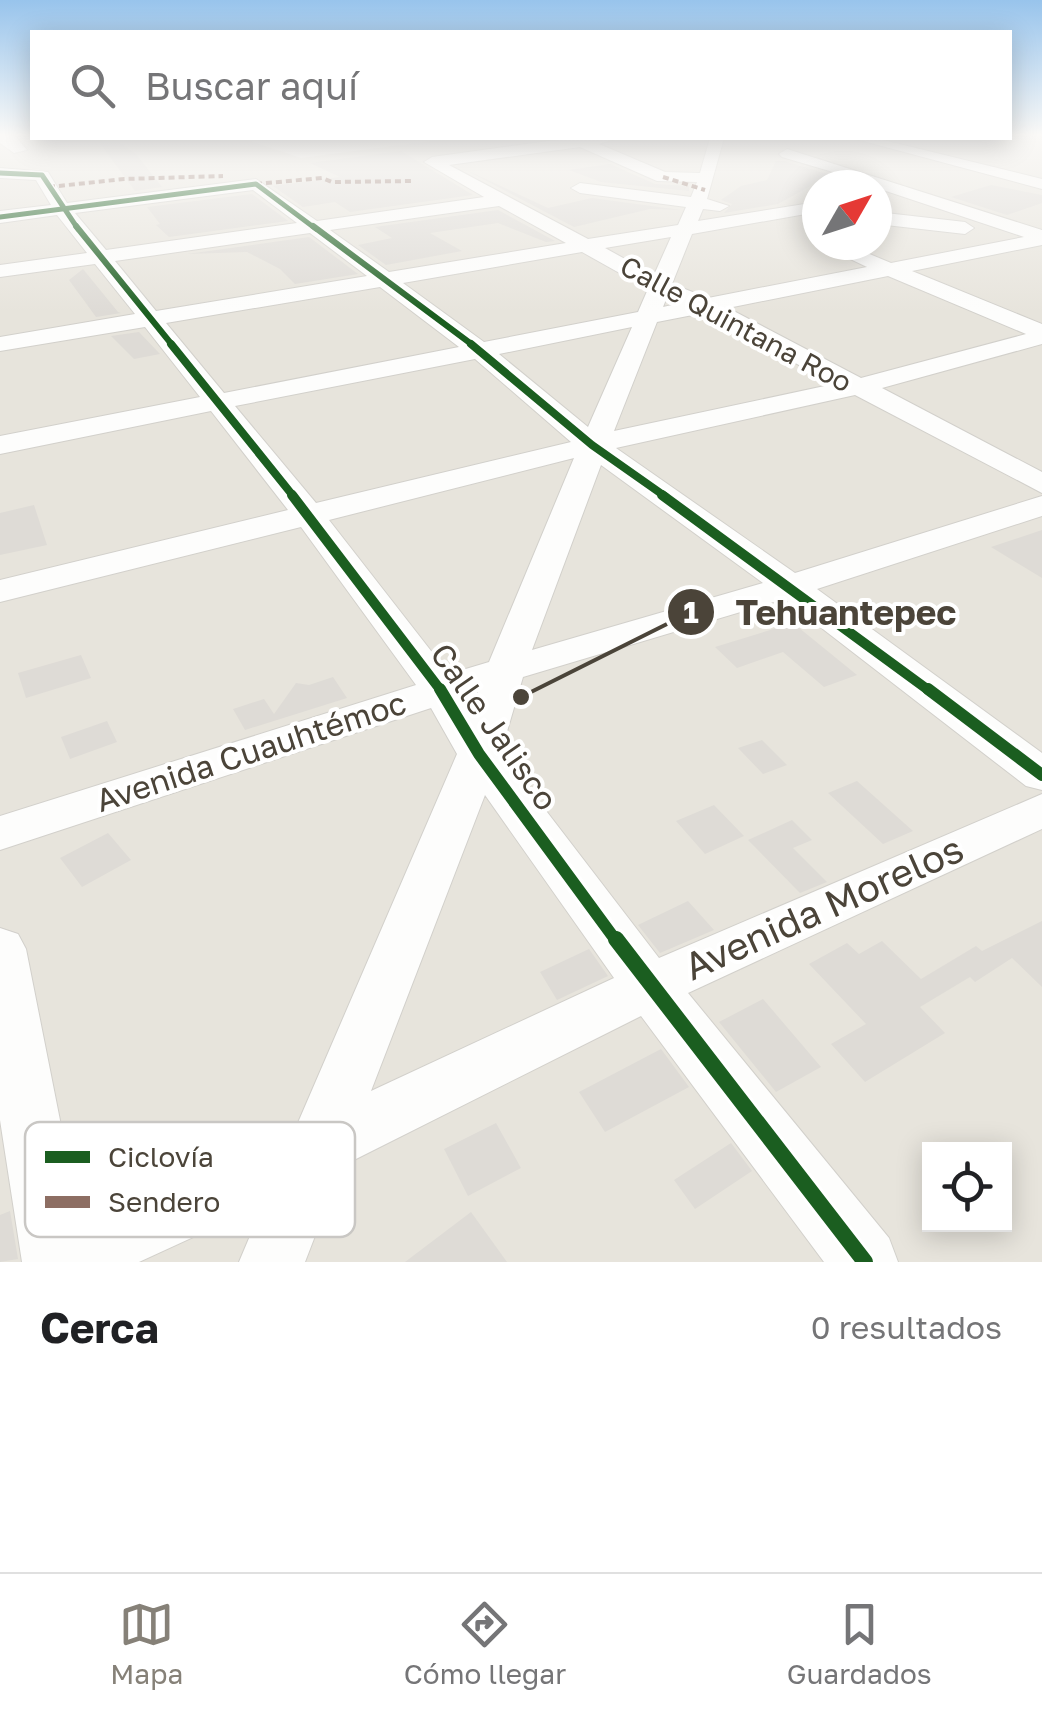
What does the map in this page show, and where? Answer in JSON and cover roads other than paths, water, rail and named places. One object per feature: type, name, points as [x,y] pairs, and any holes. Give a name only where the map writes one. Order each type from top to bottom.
[{"type":"street","points":[[0,217],[23,195]]},
{"type":"street","name":"Calle Jalisco","points":[[54,195],[215,403],[310,517],[440,691],[478,754],[650,986],[865,1262]]},
{"type":"street","points":[[270,195],[482,352],[592,445],[790,586],[1042,775]]},
{"type":"street","name":"Calle Quintana Roo","points":[[493,195],[592,247],[654,302]]},
{"type":"street","points":[[0,344],[592,247],[669,195]]},
{"type":"street","points":[[327,1122],[478,754],[502,671],[695,195]]},
{"type":"street","points":[[735,195],[763,217],[794,222],[802,218]]},
{"type":"street","points":[[746,195],[794,222]]},
{"type":"street","points":[[917,195],[1042,237]]},
{"type":"street","points":[[0,271],[503,200]]},
{"type":"street","points":[[892,220],[1042,237]]},
{"type":"street","points":[[0,445],[482,352],[654,302],[709,307],[1042,237]]},
{"type":"street","points":[[867,260],[1042,334]]},
{"type":"street","name":"Calle Quintana Roo","points":[[709,307],[1042,484]]},
{"type":"street","points":[[0,592],[592,445],[856,388],[1042,334]]},
{"type":"street","name":"Avenida Cuauhtémoc","points":[[0,833],[502,671],[1042,506]]},
{"type":"street","name":"Avenida Morelos","points":[[355,1129],[650,986],[1042,810]]},
{"type":"street","points":[[0,950],[30,1122]]},
{"type":"street","points":[[51,1237],[55,1262]]},
{"type":"street","name":"Avenida Morelos","points":[[64,1262],[119,1237]]},
{"type":"street","points":[[272,1262],[282,1237]]},
{"type":"place","name":"Tehuantepec","points":[[521,697]]}]
